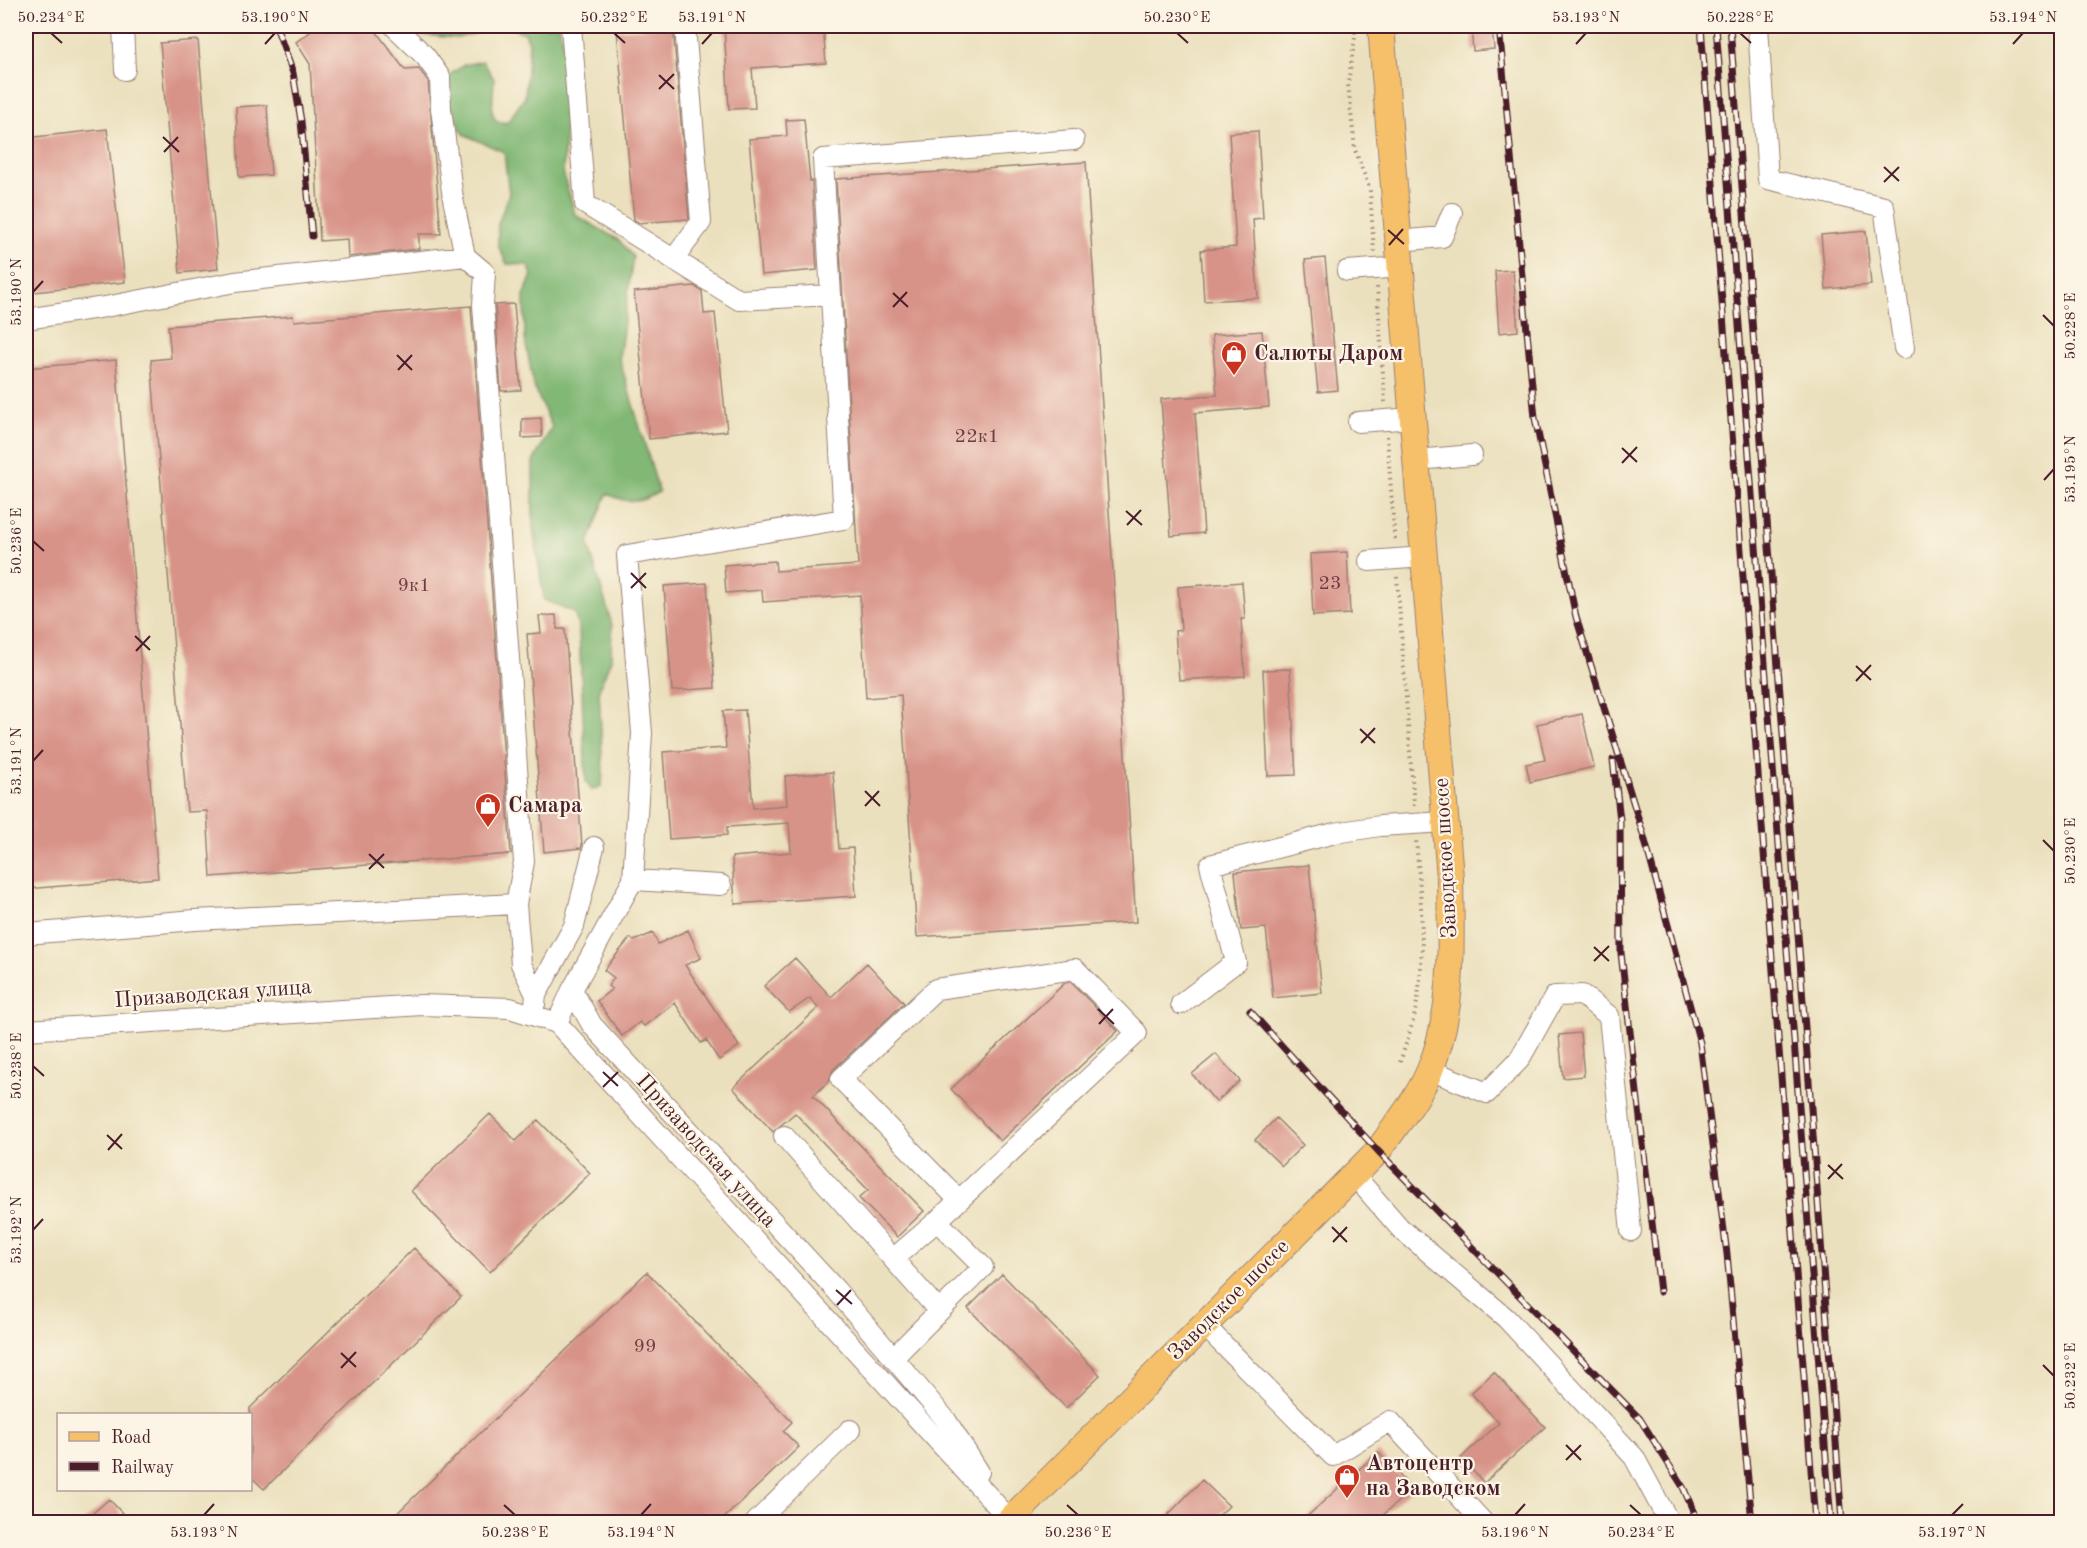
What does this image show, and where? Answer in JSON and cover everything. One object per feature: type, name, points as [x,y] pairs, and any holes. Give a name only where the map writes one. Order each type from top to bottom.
[{"type":"main road","name":"Заводское шоссе","points":[[1009,1521],[1378,1151],[1413,1102],[1430,1070],[1443,1028],[1451,966],[1450,878],[1381,26]]},
{"type":"street","points":[[123,26],[125,70]]},
{"type":"street","points":[[394,26],[425,56],[440,77],[441,109],[453,199],[465,256],[485,273],[484,317],[524,862],[516,904],[520,964],[536,995]]},
{"type":"street","points":[[571,26],[585,204],[739,300],[831,295]]},
{"type":"street","points":[[674,259],[700,222],[685,26]]},
{"type":"street","points":[[1758,26],[1768,179],[1884,207],[1904,348]]},
{"type":"street","points":[[556,1023],[633,880],[642,733],[627,555],[844,519],[823,159],[1074,140]]},
{"type":"street","points":[[1400,241],[1442,237],[1452,213]]},
{"type":"street","points":[[26,320],[105,308],[235,282],[465,256]]},
{"type":"street","points":[[1347,271],[1402,267]]},
{"type":"street","points":[[1358,422],[1414,418]]},
{"type":"street","points":[[1417,460],[1472,455]]},
{"type":"street","points":[[1369,561],[1424,557]]},
{"type":"street","points":[[1181,1004],[1236,962],[1210,865],[1335,833],[1380,826],[1445,822]]},
{"type":"street","points":[[534,1016],[536,995],[574,926],[594,847]]},
{"type":"street","points":[[633,880],[721,885]]},
{"type":"street","points":[[26,934],[195,920],[516,904]]},
{"type":"street","points":[[893,1259],[937,1221],[1137,1034],[1075,969],[936,989],[841,1079],[959,1200]]},
{"type":"street","points":[[572,990],[592,1025],[836,1290],[946,1420],[1009,1521]]},
{"type":"street","points":[[1430,1070],[1487,1093],[1519,1060],[1555,996],[1582,995],[1609,1016],[1631,1231]]},
{"type":"street","name":"Призаводская улица","points":[[26,1030],[422,1005],[510,1008],[556,1023],[1009,1521]]},
{"type":"street","points":[[784,1136],[939,1311]]},
{"type":"street","points":[[1354,1175],[1400,1228],[1506,1318],[1634,1456],[1669,1522]]},
{"type":"street","points":[[893,1358],[983,1267],[937,1221]]},
{"type":"street","points":[[1204,1325],[1333,1456],[1390,1422],[1483,1522]]},
{"type":"street","points":[[756,1522],[850,1430]]},
{"type":"green space","points":[[403,26],[504,26],[457,38],[412,34]]},
{"type":"green space","points":[[504,26],[559,26],[569,71],[563,172],[575,215],[619,240],[633,257],[619,358],[659,492],[638,501],[607,494],[588,543],[612,625],[611,659],[599,689],[603,775],[601,786],[592,790],[586,781],[579,629],[574,612],[544,600],[533,527],[533,462],[552,427],[534,387],[525,339],[524,296],[532,275],[528,265],[507,264],[498,245],[498,224],[509,194],[504,152],[465,135],[445,109],[447,77],[464,65],[483,61],[494,79],[492,112],[496,121],[507,123],[525,97],[529,43],[525,33]]},
{"type":"building","points":[[306,26],[372,26],[405,70],[419,69],[428,81],[441,234],[419,234],[419,249],[348,257],[347,239],[320,241],[310,64],[296,42],[310,32]]},
{"type":"building","points":[[673,26],[689,219],[639,223],[634,220],[617,30]]},
{"type":"building","points":[[724,26],[823,26],[826,63],[752,68],[755,108],[729,109]]},
{"type":"building","points":[[1471,26],[1492,26],[1494,49],[1473,51]]},
{"type":"building","points":[[198,40],[218,269],[180,273],[160,43]]},
{"type":"building","points":[[267,105],[271,175],[239,177],[236,107]]},
{"type":"building","points":[[804,119],[810,181],[812,181],[817,270],[761,275],[749,139],[787,136],[786,120]]},
{"type":"building","points":[[107,129],[125,282],[26,293],[26,138]]},
{"type":"building","points":[[1258,131],[1263,218],[1253,219],[1258,298],[1204,301],[1201,250],[1236,247],[1229,133]]},
{"type":"building","points":[[1086,162],[1136,922],[917,937],[901,695],[866,698],[860,595],[763,602],[762,590],[726,593],[724,565],[775,561],[776,571],[858,565],[836,179]]},
{"type":"building","points":[[1866,231],[1871,285],[1826,289],[1821,235]]},
{"type":"building","points":[[1325,258],[1338,390],[1318,392],[1305,260]]},
{"type":"building","points":[[1513,270],[1518,331],[1499,333],[1495,271]]},
{"type":"building","points":[[694,286],[702,291],[704,314],[715,313],[727,431],[649,439],[634,292]]},
{"type":"building","points":[[514,304],[521,390],[501,391],[495,305]]},
{"type":"building","points":[[471,306],[511,854],[211,877],[207,811],[187,812],[151,360],[171,358],[168,326],[293,316],[294,321]]},
{"type":"building","points":[[1262,331],[1269,407],[1195,413],[1204,533],[1171,536],[1161,399],[1217,395],[1212,335]]},
{"type":"building","points":[[116,360],[158,878],[26,889],[26,368]]},
{"type":"building","points":[[541,418],[542,437],[522,438],[522,419]]},
{"type":"building","points":[[1347,552],[1350,614],[1313,616],[1310,554]]},
{"type":"building","points":[[1242,582],[1245,619],[1241,619],[1245,676],[1179,680],[1175,631],[1181,630],[1178,587]]},
{"type":"building","points":[[707,583],[715,688],[672,691],[664,586]]},
{"type":"building","points":[[556,615],[557,629],[565,629],[582,846],[581,848],[544,852],[527,634],[541,633],[539,616]]},
{"type":"building","points":[[1290,669],[1296,775],[1268,776],[1263,670]]},
{"type":"building","points":[[745,710],[753,808],[787,805],[785,776],[833,772],[839,849],[853,848],[856,896],[735,904],[732,857],[791,852],[789,823],[727,827],[727,835],[669,839],[663,752],[726,748],[723,711]]},
{"type":"building","points":[[1582,714],[1594,767],[1530,782],[1526,764],[1545,760],[1537,724]]},
{"type":"building","points":[[1309,865],[1322,993],[1273,998],[1266,928],[1241,930],[1235,872]]},
{"type":"building","points":[[688,930],[701,958],[685,965],[739,1046],[719,1060],[706,1040],[701,1043],[675,1003],[644,1026],[640,1022],[622,1036],[597,1001],[612,989],[608,986],[614,978],[604,970],[630,938],[634,941],[653,933],[658,944]]},
{"type":"building","points":[[795,958],[831,997],[867,963],[904,1003],[833,1070],[829,1081],[813,1096],[924,1211],[897,1237],[859,1198],[868,1190],[795,1113],[773,1132],[733,1088],[818,1008],[810,998],[789,1012],[764,986]]},
{"type":"building","points":[[1071,982],[1118,1031],[1000,1141],[951,1089],[1065,983]]},
{"type":"building","points":[[1580,1033],[1584,1076],[1563,1078],[1559,1035]]},
{"type":"building","points":[[1216,1054],[1240,1081],[1216,1102],[1192,1074]]},
{"type":"building","points":[[490,1114],[516,1141],[538,1120],[590,1173],[490,1272],[411,1191]]},
{"type":"building","points":[[1276,1118],[1303,1145],[1282,1166],[1255,1140]]},
{"type":"building","points":[[414,1248],[461,1297],[264,1489],[252,1478],[252,1413],[250,1413],[250,1408]]},
{"type":"building","points":[[647,1272],[792,1422],[783,1431],[799,1447],[720,1522],[388,1522]]},
{"type":"building","points":[[1002,1274],[1100,1375],[1066,1408],[968,1308]]},
{"type":"building","points":[[1494,1372],[1545,1427],[1484,1483],[1461,1458],[1499,1423],[1471,1393]]},
{"type":"building","points":[[1378,1452],[1412,1489],[1375,1522],[1301,1522]]},
{"type":"building","points":[[1202,1480],[1229,1506],[1212,1522],[1161,1522]]},
{"type":"building","points":[[109,1499],[122,1513],[112,1522],[83,1522]]},
{"type":"railway","points":[[276,26],[293,73],[301,121],[312,236]]},
{"type":"railway","points":[[1499,26],[1535,418],[1576,617],[1644,837],[1700,1043],[1727,1254],[1752,1522]]},
{"type":"railway","points":[[1701,26],[1815,1522]]},
{"type":"railway","points":[[1716,26],[1831,1522]]},
{"type":"railway","points":[[1730,26],[1842,1522]]},
{"type":"railway","points":[[1613,760],[1620,820],[1621,953],[1660,1292]]},
{"type":"railway","points":[[1250,1011],[1378,1151],[1640,1419],[1683,1487],[1698,1522]]},
{"type":"place","name":"Салюты Даром","points":[[1234,377]]},
{"type":"place","name":"Самара","points":[[488,829]]},
{"type":"place","name":"Автоцентр на Заводском","points":[[1347,1500]]}]
